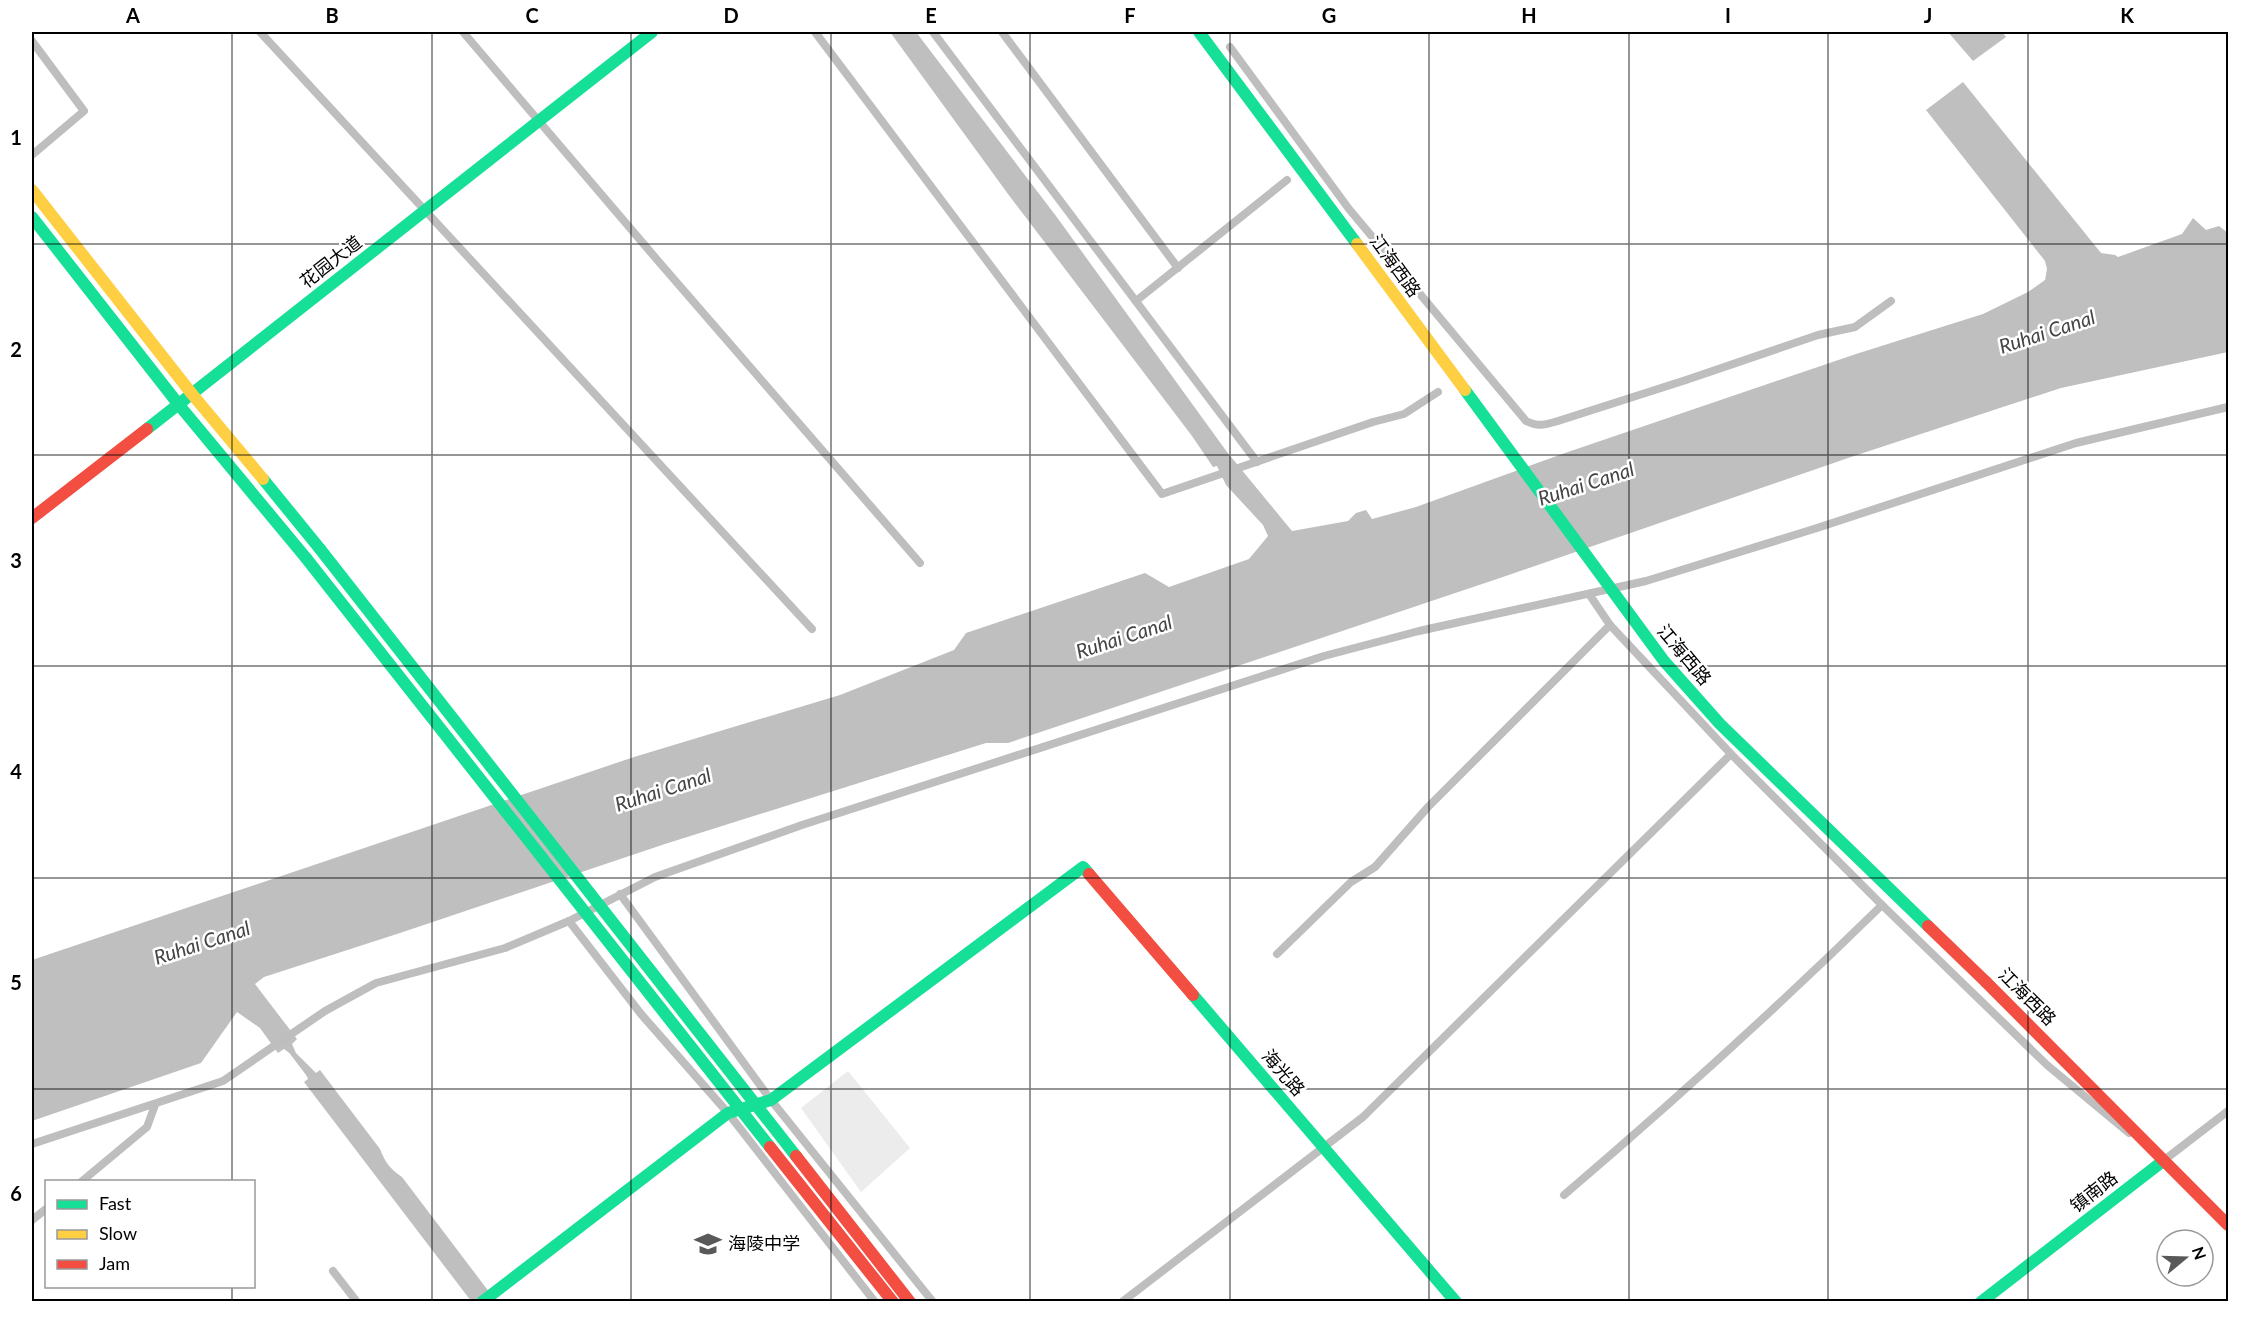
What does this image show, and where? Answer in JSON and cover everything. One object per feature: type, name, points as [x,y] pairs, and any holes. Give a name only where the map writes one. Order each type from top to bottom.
[{"type":"main road","name":"花园大道","points":[[32,518],[652,32]]},
{"type":"main road","name":"江海西路","points":[[1200,32],[1664,661],[1720,724],[1986,981],[2229,1225]]},
{"type":"main road","points":[[32,190],[192,394],[320,549],[910,1302]]},
{"type":"main road","points":[[32,216],[179,405],[306,558],[893,1302]]},
{"type":"main road","name":"海光路","points":[[771,1100],[1083,867],[1456,1302]]},
{"type":"main road","points":[[482,1302],[728,1113],[771,1100]]},
{"type":"main road","name":"镇南路","points":[[1982,1302],[2163,1161]]},
{"type":"street","points":[[260,32],[812,629]]},
{"type":"street","points":[[463,32],[920,563]]},
{"type":"street","points":[[815,32],[1162,494],[1373,422],[1404,414],[1438,392]]},
{"type":"street","points":[[933,32],[1257,462]]},
{"type":"street","points":[[1002,32],[1178,268]]},
{"type":"street","points":[[32,41],[84,111],[32,155]]},
{"type":"street","points":[[1230,47],[1349,209],[1526,421],[1534,425],[1558,421],[1818,335],[1855,327],[1891,301]]},
{"type":"street","points":[[1136,301],[1287,180]]},
{"type":"street","points":[[32,1144],[223,1081],[325,1011],[376,983],[506,948],[569,921],[655,877],[802,825],[1324,656],[1419,631],[1646,581],[2076,443],[2229,407]]},
{"type":"street","points":[[1589,594],[1610,625],[1731,754],[1882,905],[2048,1065],[2163,1161]]},
{"type":"street","points":[[1277,954],[1351,882],[1375,867],[1428,807],[1610,625]]},
{"type":"street","points":[[1122,1302],[1363,1117],[1731,754]]},
{"type":"street","points":[[620,894],[771,1100],[933,1302]]},
{"type":"street","points":[[1564,1195],[1785,999],[1882,905]]},
{"type":"street","points":[[569,921],[641,1014],[728,1113],[876,1302]]},
{"type":"street","points":[[83,1180],[147,1127],[155,1105]]},
{"type":"street","name":"镇南路","points":[[2163,1161],[2229,1111]]},
{"type":"street","points":[[32,1220],[45,1210]]},
{"type":"street","points":[[333,1271],[357,1302]]},
{"type":"shaded area","points":[[848,1071],[910,1148],[861,1192],[801,1108]]},
{"type":"water","name":"Ruhai Canal","points":[[890,32],[916,32],[1056,216],[1227,452],[1292,531],[1348,521],[1356,513],[1366,510],[1372,519],[1416,507],[1565,453],[1856,354],[1983,314],[2028,292],[2045,280],[2047,269],[2045,261],[1926,110],[1963,82],[2101,253],[2118,257],[2182,234],[2193,218],[2206,230],[2219,226],[2228,233],[2228,352],[2061,388],[1008,743],[986,743],[665,844],[264,977],[255,984],[297,1039],[292,1044],[296,1053],[316,1073],[320,1070],[380,1149],[388,1165],[402,1177],[496,1301],[471,1301],[304,1082],[308,1079],[299,1062],[284,1049],[278,1053],[260,1028],[237,1012],[201,1063],[32,1121],[32,960],[634,757],[840,695],[954,650],[966,633],[1145,573],[1169,587],[1249,559],[1268,536],[1263,525],[1226,485],[1217,466],[1213,467],[1192,436],[1008,194]]},
{"type":"water","points":[[1948,32],[2002,32],[2006,37],[1973,61]]},
{"type":"waterway","points":[[292,1054],[308,1075]]},
{"type":"traffic: fast","points":[[147,429],[652,32]]},
{"type":"traffic: fast","points":[[1199,32],[1357,244]]},
{"type":"traffic: fast","points":[[32,217],[179,405],[306,558]]},
{"type":"traffic: fast","points":[[1465,390],[1664,661],[1720,724],[1928,926]]},
{"type":"traffic: fast","points":[[263,479],[320,549]]},
{"type":"traffic: fast","points":[[320,549],[796,1156]]},
{"type":"traffic: fast","points":[[306,558],[770,1147]]},
{"type":"traffic: fast","points":[[482,1302],[728,1113],[771,1100],[1083,867],[1089,874]]},
{"type":"traffic: fast","points":[[1193,995],[1456,1302]]},
{"type":"traffic: fast","points":[[1981,1302],[2163,1161]]},
{"type":"traffic: slow","points":[[32,190],[192,394],[263,479]]},
{"type":"traffic: slow","points":[[1357,244],[1465,390]]},
{"type":"traffic: jam","points":[[32,518],[147,429]]},
{"type":"traffic: jam","points":[[1089,874],[1193,995]]},
{"type":"traffic: jam","points":[[1928,926],[1986,982]]},
{"type":"traffic: jam","points":[[1986,982],[2228,1225]]},
{"type":"traffic: jam","points":[[770,1147],[893,1302]]},
{"type":"traffic: jam","points":[[796,1156],[910,1302]]},
{"type":"place","name":"海陵中学","points":[[708,1244]]}]
